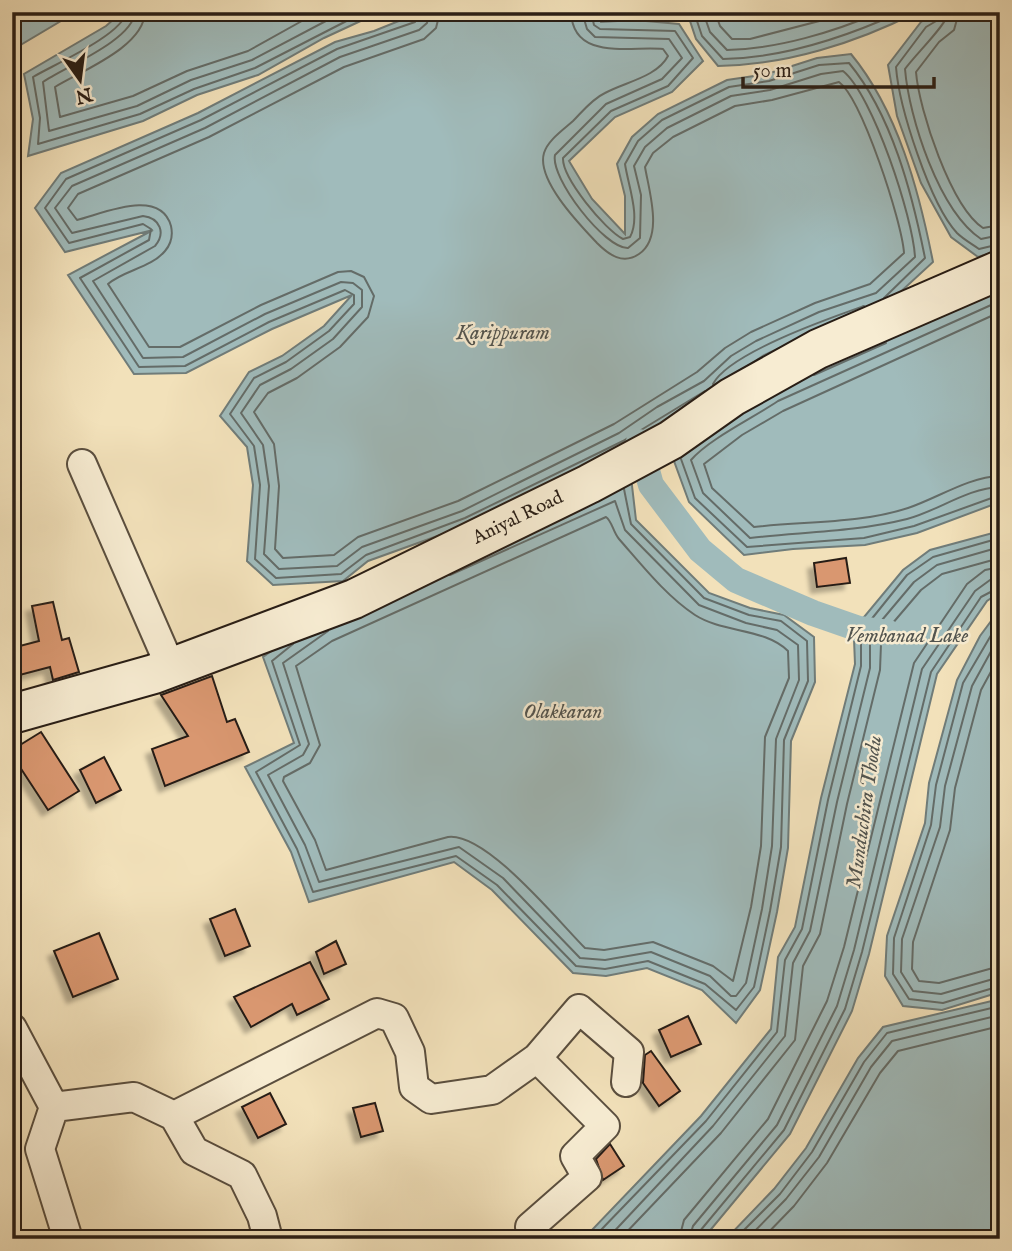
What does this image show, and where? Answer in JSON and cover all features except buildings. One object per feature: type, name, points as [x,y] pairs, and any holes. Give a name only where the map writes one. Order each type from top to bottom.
[{"type":"main road","name":"Aniyal Road","points":[[12,714],[171,668],[354,599],[671,440],[722,403],[818,349],[1000,270]]},
{"type":"street","points":[[82,464],[171,668]]},
{"type":"street","points":[[174,1116],[377,1013],[394,1018],[410,1052],[414,1087],[431,1099],[492,1090],[537,1058],[579,1009],[629,1052],[626,1082]]},
{"type":"street","points":[[12,1028],[54,1107],[40,1149],[68,1239]]},
{"type":"street","points":[[530,1227],[587,1177],[575,1156],[605,1126],[537,1058]]},
{"type":"street","points":[[54,1107],[134,1097],[174,1116],[194,1151],[242,1175],[262,1216],[268,1239]]},
{"type":"water","points":[[12,12],[76,12],[12,50]]},
{"type":"water","points":[[122,12],[380,12],[324,38],[258,75],[197,95],[143,121],[28,156],[33,119],[24,74],[106,26]]},
{"type":"water","name":"Karippuram","points":[[421,12],[597,12],[601,22],[635,20],[679,24],[703,61],[672,92],[615,117],[569,161],[592,199],[625,234],[625,196],[617,164],[632,137],[658,114],[727,80],[767,74],[817,58],[851,54],[882,101],[894,126],[913,180],[933,262],[884,307],[825,327],[764,355],[720,385],[770,388],[1000,283],[1000,502],[917,533],[865,545],[744,555],[689,502],[671,453],[627,447],[468,525],[368,561],[343,581],[273,585],[247,561],[253,485],[247,447],[220,416],[249,372],[282,356],[324,326],[352,295],[272,329],[186,373],[134,374],[68,275],[153,230],[65,252],[35,208],[61,173],[198,113],[335,42],[374,31]]},
{"type":"water","points":[[687,12],[917,12],[870,33],[795,57],[718,66],[696,39]]},
{"type":"water","points":[[938,12],[1000,12],[1000,250],[978,257],[951,237],[921,183],[897,116],[888,65],[921,22]]},
{"type":"water","name":"Olakkaran","points":[[631,477],[636,520],[709,593],[750,608],[784,615],[814,637],[815,682],[791,741],[788,848],[777,912],[760,990],[736,1023],[702,990],[647,968],[606,976],[573,973],[492,890],[454,862],[309,902],[291,852],[245,767],[294,743],[263,657],[318,618]]},
{"type":"water","name":"Vembanad Lake","points":[[1000,531],[1000,592],[987,601],[937,674],[869,954],[852,1011],[790,1134],[703,1239],[593,1239],[589,1233],[701,1116],[771,1029],[778,957],[795,927],[821,798],[855,664],[854,639],[864,617],[903,570],[930,550]]},
{"type":"water","points":[[1000,609],[1000,992],[942,1010],[903,1006],[885,976],[887,936],[925,823],[929,783],[957,680],[980,636]]},
{"type":"water","points":[[1000,999],[1000,1239],[726,1239],[774,1189],[806,1148],[858,1058],[883,1027]]},
{"type":"waterway","points":[[639,442],[651,485],[700,550],[736,580],[813,613],[859,629],[888,633]]},
{"type":"water label","name":"Munduchira Thodu","points":[[865,812]]}]
